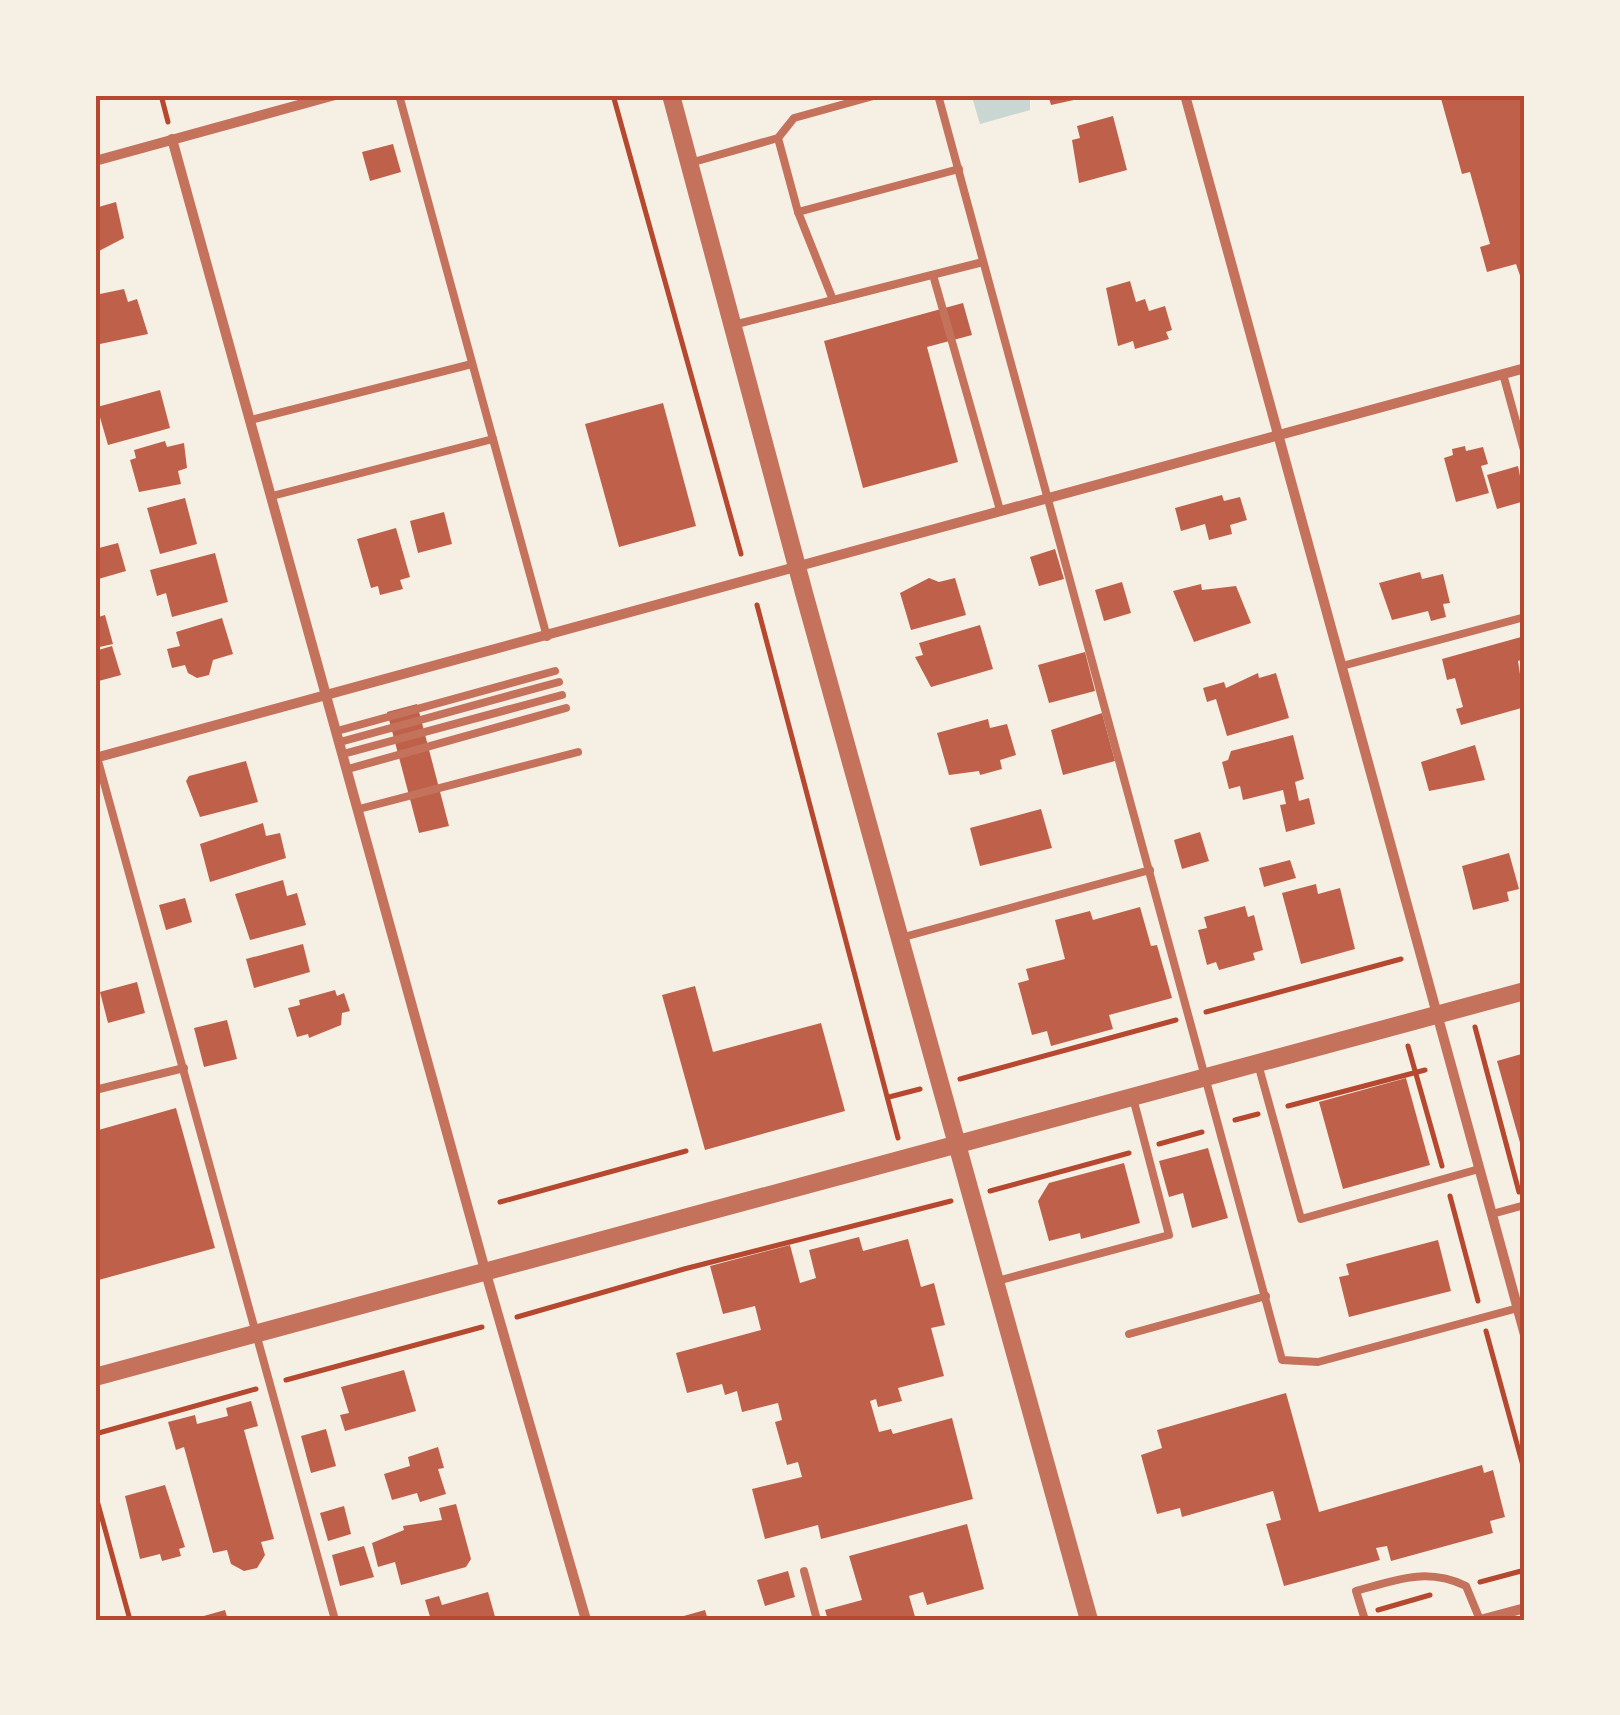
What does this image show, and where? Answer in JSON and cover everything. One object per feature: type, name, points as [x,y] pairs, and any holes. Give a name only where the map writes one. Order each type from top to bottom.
[{"type":"street","points":[[95,161],[335,95]]},
{"type":"street","points":[[672,95],[796,565],[1088,1620]]},
{"type":"street","points":[[1185,95],[1525,1335]]},
{"type":"street","points":[[172,140],[586,1620]]},
{"type":"street","points":[[96,755],[546,637],[796,565],[1525,368]]},
{"type":"street","points":[[95,1377],[1525,991]]},
{"type":"street","points":[[1480,1620],[1525,1608]]},
{"type":"lane","points":[[399,95],[546,637]]},
{"type":"lane","points":[[690,163],[778,138],[794,118],[877,95]]},
{"type":"lane","points":[[938,95],[1282,1360],[1318,1362],[1518,1308]]},
{"type":"lane","points":[[778,138],[798,212],[833,300]]},
{"type":"lane","points":[[798,212],[958,169]]},
{"type":"lane","points":[[733,325],[983,262]]},
{"type":"lane","points":[[933,275],[1000,510]]},
{"type":"lane","points":[[251,420],[472,364]]},
{"type":"lane","points":[[1503,374],[1525,454]]},
{"type":"lane","points":[[272,496],[493,439]]},
{"type":"lane","points":[[1342,666],[1525,618]]},
{"type":"lane","points":[[340,742],[555,670]]},
{"type":"lane","points":[[340,742],[558,682]]},
{"type":"lane","points":[[340,742],[562,695]]},
{"type":"lane","points":[[348,769],[566,708]]},
{"type":"lane","points":[[358,809],[578,752]]},
{"type":"lane","points":[[96,755],[335,1620]]},
{"type":"lane","points":[[900,938],[1150,870]]},
{"type":"lane","points":[[1258,1064],[1302,1219],[1479,1169]]},
{"type":"lane","points":[[95,1090],[184,1068]]},
{"type":"lane","points":[[995,1282],[1169,1235],[1133,1098]]},
{"type":"lane","points":[[1492,1214],[1524,1206]]},
{"type":"lane","points":[[1129,1334],[1266,1296]]},
{"type":"lane","points":[[804,1571],[817,1620]]},
{"type":"lane","points":[[1365,1620],[1356,1590],[1417,1574],[1447,1577],[1466,1586],[1480,1620]]},
{"type":"path","points":[[161,95],[172,140]]},
{"type":"path","points":[[613,95],[742,554]]},
{"type":"path","points":[[756,606],[903,1160]]},
{"type":"path","points":[[888,1097],[1401,959]]},
{"type":"path","points":[[1475,1028],[1524,1206]]},
{"type":"path","points":[[1408,1046],[1525,1472]]},
{"type":"path","points":[[500,1202],[686,1151]]},
{"type":"path","points":[[466,1331],[684,1269],[1030,1180]]},
{"type":"path","points":[[95,1492],[130,1620]]},
{"type":"shaded area","points":[[1030,95],[1030,110],[980,124],[972,97]]},
{"type":"building","points":[[1048,95],[1091,95],[1092,96],[1051,105]]},
{"type":"building","points":[[1440,95],[1525,95],[1525,290],[1516,264],[1487,272],[1480,247],[1490,244],[1470,172],[1462,174]]},
{"type":"building","points":[[1113,116],[1127,170],[1079,183],[1072,140],[1080,138],[1077,126]]},
{"type":"building","points":[[393,144],[401,172],[370,181],[362,152]]},
{"type":"building","points":[[116,202],[124,238],[95,253],[95,208]]},
{"type":"building","points":[[1130,281],[1136,302],[1145,299],[1149,311],[1165,306],[1172,330],[1166,332],[1169,339],[1135,349],[1133,341],[1118,346],[1106,288]]},
{"type":"building","points":[[124,289],[128,302],[137,299],[148,334],[95,345],[95,295]]},
{"type":"building","points":[[963,303],[972,335],[927,347],[958,462],[863,488],[824,341]]},
{"type":"building","points":[[160,390],[170,428],[108,445],[97,407]]},
{"type":"building","points":[[663,403],[696,526],[619,547],[585,424]]},
{"type":"building","points":[[165,441],[167,447],[184,443],[187,468],[178,471],[181,484],[139,492],[130,460],[136,458],[134,450]]},
{"type":"building","points":[[1465,446],[1466,451],[1483,447],[1488,464],[1481,466],[1489,493],[1456,502],[1444,458],[1453,455],[1452,449]]},
{"type":"building","points":[[1518,466],[1525,501],[1497,509],[1487,475]]},
{"type":"building","points":[[1222,495],[1224,501],[1240,497],[1247,520],[1230,525],[1232,534],[1209,540],[1205,524],[1181,531],[1175,508]]},
{"type":"building","points":[[185,498],[197,544],[160,554],[147,508]]},
{"type":"building","points":[[444,512],[452,544],[418,553],[410,521]]},
{"type":"building","points":[[396,528],[410,577],[400,580],[403,589],[380,595],[378,586],[371,588],[357,539]]},
{"type":"building","points":[[118,543],[126,571],[95,580],[95,549]]},
{"type":"building","points":[[1055,549],[1064,579],[1039,586],[1030,557]]},
{"type":"building","points":[[215,553],[228,602],[172,617],[166,593],[157,596],[150,570]]},
{"type":"building","points":[[1420,572],[1422,579],[1443,574],[1450,603],[1443,604],[1446,617],[1431,621],[1428,611],[1392,620],[1379,583]]},
{"type":"building","points":[[929,578],[939,582],[955,578],[966,615],[911,630],[900,593]]},
{"type":"building","points":[[1122,582],[1131,613],[1104,621],[1095,590]]},
{"type":"building","points":[[1201,584],[1202,590],[1236,586],[1251,623],[1194,642],[1173,591]]},
{"type":"building","points":[[105,615],[113,644],[95,648],[95,618]]},
{"type":"building","points":[[222,618],[233,654],[213,660],[209,675],[197,678],[188,673],[185,665],[172,668],[167,649],[180,646],[176,632]]},
{"type":"building","points":[[980,625],[993,669],[931,687],[915,657],[923,655],[919,643]]},
{"type":"building","points":[[1521,637],[1525,659],[1518,661],[1525,707],[1461,725],[1456,709],[1463,707],[1455,678],[1447,680],[1442,659]]},
{"type":"building","points":[[112,646],[121,675],[95,682],[95,651]]},
{"type":"building","points":[[1085,652],[1095,691],[1049,703],[1038,665]]},
{"type":"building","points":[[1258,673],[1259,678],[1276,673],[1289,718],[1227,736],[1216,699],[1207,702],[1203,688],[1224,682],[1226,688]]},
{"type":"building","points":[[417,704],[449,826],[419,833],[387,712]]},
{"type":"building","points":[[1102,713],[1115,761],[1063,775],[1051,730]]},
{"type":"building","points":[[988,719],[990,728],[1007,724],[1016,755],[1000,760],[1002,769],[980,775],[979,771],[949,775],[937,733]]},
{"type":"building","points":[[1293,735],[1304,779],[1295,782],[1299,801],[1309,798],[1315,824],[1286,832],[1280,805],[1286,804],[1283,790],[1243,800],[1240,786],[1229,789],[1222,762],[1228,760],[1231,751]]},
{"type":"building","points":[[1475,745],[1485,780],[1429,791],[1421,762]]},
{"type":"building","points":[[246,761],[258,802],[200,817],[186,781],[189,776]]},
{"type":"building","points":[[1041,809],[1052,848],[980,866],[970,828]]},
{"type":"building","points":[[263,823],[266,836],[280,833],[286,858],[210,882],[200,844]]},
{"type":"building","points":[[1200,832],[1209,861],[1182,869],[1174,840]]},
{"type":"building","points":[[1509,853],[1519,889],[1507,892],[1509,901],[1473,910],[1462,866]]},
{"type":"building","points":[[1290,860],[1296,878],[1264,887],[1259,868]]},
{"type":"building","points":[[283,880],[287,896],[297,893],[306,925],[250,940],[235,894]]},
{"type":"building","points":[[1316,884],[1318,894],[1340,888],[1355,949],[1301,964],[1282,893]]},
{"type":"building","points":[[185,898],[192,922],[166,930],[159,905]]},
{"type":"building","points":[[1245,906],[1248,917],[1254,915],[1263,950],[1253,953],[1255,960],[1219,970],[1216,962],[1207,965],[1198,930],[1207,928],[1204,917]]},
{"type":"building","points":[[1140,907],[1151,946],[1157,945],[1172,998],[1109,1015],[1113,1029],[1051,1046],[1047,1031],[1032,1035],[1018,983],[1029,980],[1026,969],[1065,959],[1055,920],[1090,911],[1093,920]]},
{"type":"building","points":[[303,944],[310,972],[254,988],[246,959]]},
{"type":"building","points":[[137,982],[145,1013],[108,1023],[100,992]]},
{"type":"building","points":[[695,986],[713,1052],[821,1023],[845,1111],[705,1150],[662,995]]},
{"type":"building","points":[[335,990],[337,996],[344,993],[350,1011],[342,1013],[341,1025],[309,1038],[308,1034],[297,1037],[288,1008],[300,1005],[299,1000]]},
{"type":"building","points":[[227,1020],[237,1059],[204,1067],[194,1028]]},
{"type":"building","points":[[1525,1053],[1525,1156],[1524,1157],[1497,1061]]},
{"type":"building","points":[[1406,1078],[1430,1165],[1343,1189],[1319,1102]]},
{"type":"building","points":[[176,1108],[215,1248],[95,1281],[95,1131]]},
{"type":"building","points":[[1208,1148],[1228,1218],[1192,1228],[1183,1193],[1169,1197],[1159,1161]]},
{"type":"building","points":[[1124,1163],[1140,1223],[1081,1239],[1080,1233],[1049,1241],[1038,1201],[1049,1183]]},
{"type":"building","points":[[859,1237],[863,1251],[908,1239],[921,1287],[934,1283],[945,1325],[931,1328],[944,1376],[898,1388],[902,1401],[878,1407],[876,1399],[870,1401],[879,1432],[891,1429],[893,1434],[952,1418],[973,1499],[821,1539],[818,1525],[765,1539],[752,1489],[802,1477],[798,1462],[787,1465],[775,1422],[782,1420],[778,1403],[742,1412],[737,1391],[725,1395],[722,1384],[687,1393],[676,1353],[761,1330],[755,1306],[723,1314],[710,1266],[790,1245],[800,1283],[816,1278],[809,1250]]},
{"type":"building","points":[[1438,1240],[1451,1291],[1349,1317],[1339,1277],[1349,1275],[1346,1264]]},
{"type":"building","points":[[404,1370],[416,1411],[345,1431],[340,1415],[349,1413],[341,1387]]},
{"type":"building","points":[[1286,1393],[1319,1512],[1482,1465],[1484,1473],[1493,1470],[1505,1517],[1490,1521],[1493,1533],[1391,1561],[1387,1546],[1376,1548],[1380,1560],[1284,1586],[1266,1524],[1281,1520],[1273,1491],[1182,1517],[1180,1508],[1157,1514],[1141,1455],[1162,1448],[1157,1430]]},
{"type":"building","points":[[251,1401],[258,1426],[244,1430],[274,1539],[261,1542],[265,1555],[257,1568],[244,1571],[231,1564],[227,1550],[213,1553],[184,1447],[176,1450],[168,1422],[195,1415],[197,1424],[228,1416],[226,1408]]},
{"type":"building","points":[[326,1429],[336,1466],[311,1473],[301,1436]]},
{"type":"building","points":[[438,1447],[444,1468],[438,1469],[446,1494],[420,1502],[417,1493],[392,1500],[384,1474],[410,1466],[408,1457]]},
{"type":"building","points":[[165,1485],[185,1547],[179,1549],[181,1556],[162,1561],[160,1554],[140,1559],[125,1496]]},
{"type":"building","points":[[456,1504],[471,1559],[466,1567],[401,1585],[395,1562],[378,1567],[372,1543],[404,1530],[403,1526],[442,1520],[439,1508]]},
{"type":"building","points":[[344,1506],[351,1534],[328,1541],[320,1513]]},
{"type":"building","points":[[967,1524],[984,1589],[927,1605],[923,1592],[909,1596],[916,1620],[828,1620],[825,1610],[862,1600],[849,1556]]},
{"type":"building","points":[[364,1546],[374,1577],[340,1586],[332,1555]]},
{"type":"building","points":[[788,1571],[795,1597],[765,1606],[757,1580]]},
{"type":"building","points":[[488,1592],[496,1620],[431,1620],[425,1600],[439,1596],[442,1605]]},
{"type":"building","points":[[225,1610],[228,1620],[193,1620],[193,1619]]},
{"type":"building","points":[[705,1610],[708,1620],[673,1620],[673,1619]]}]
